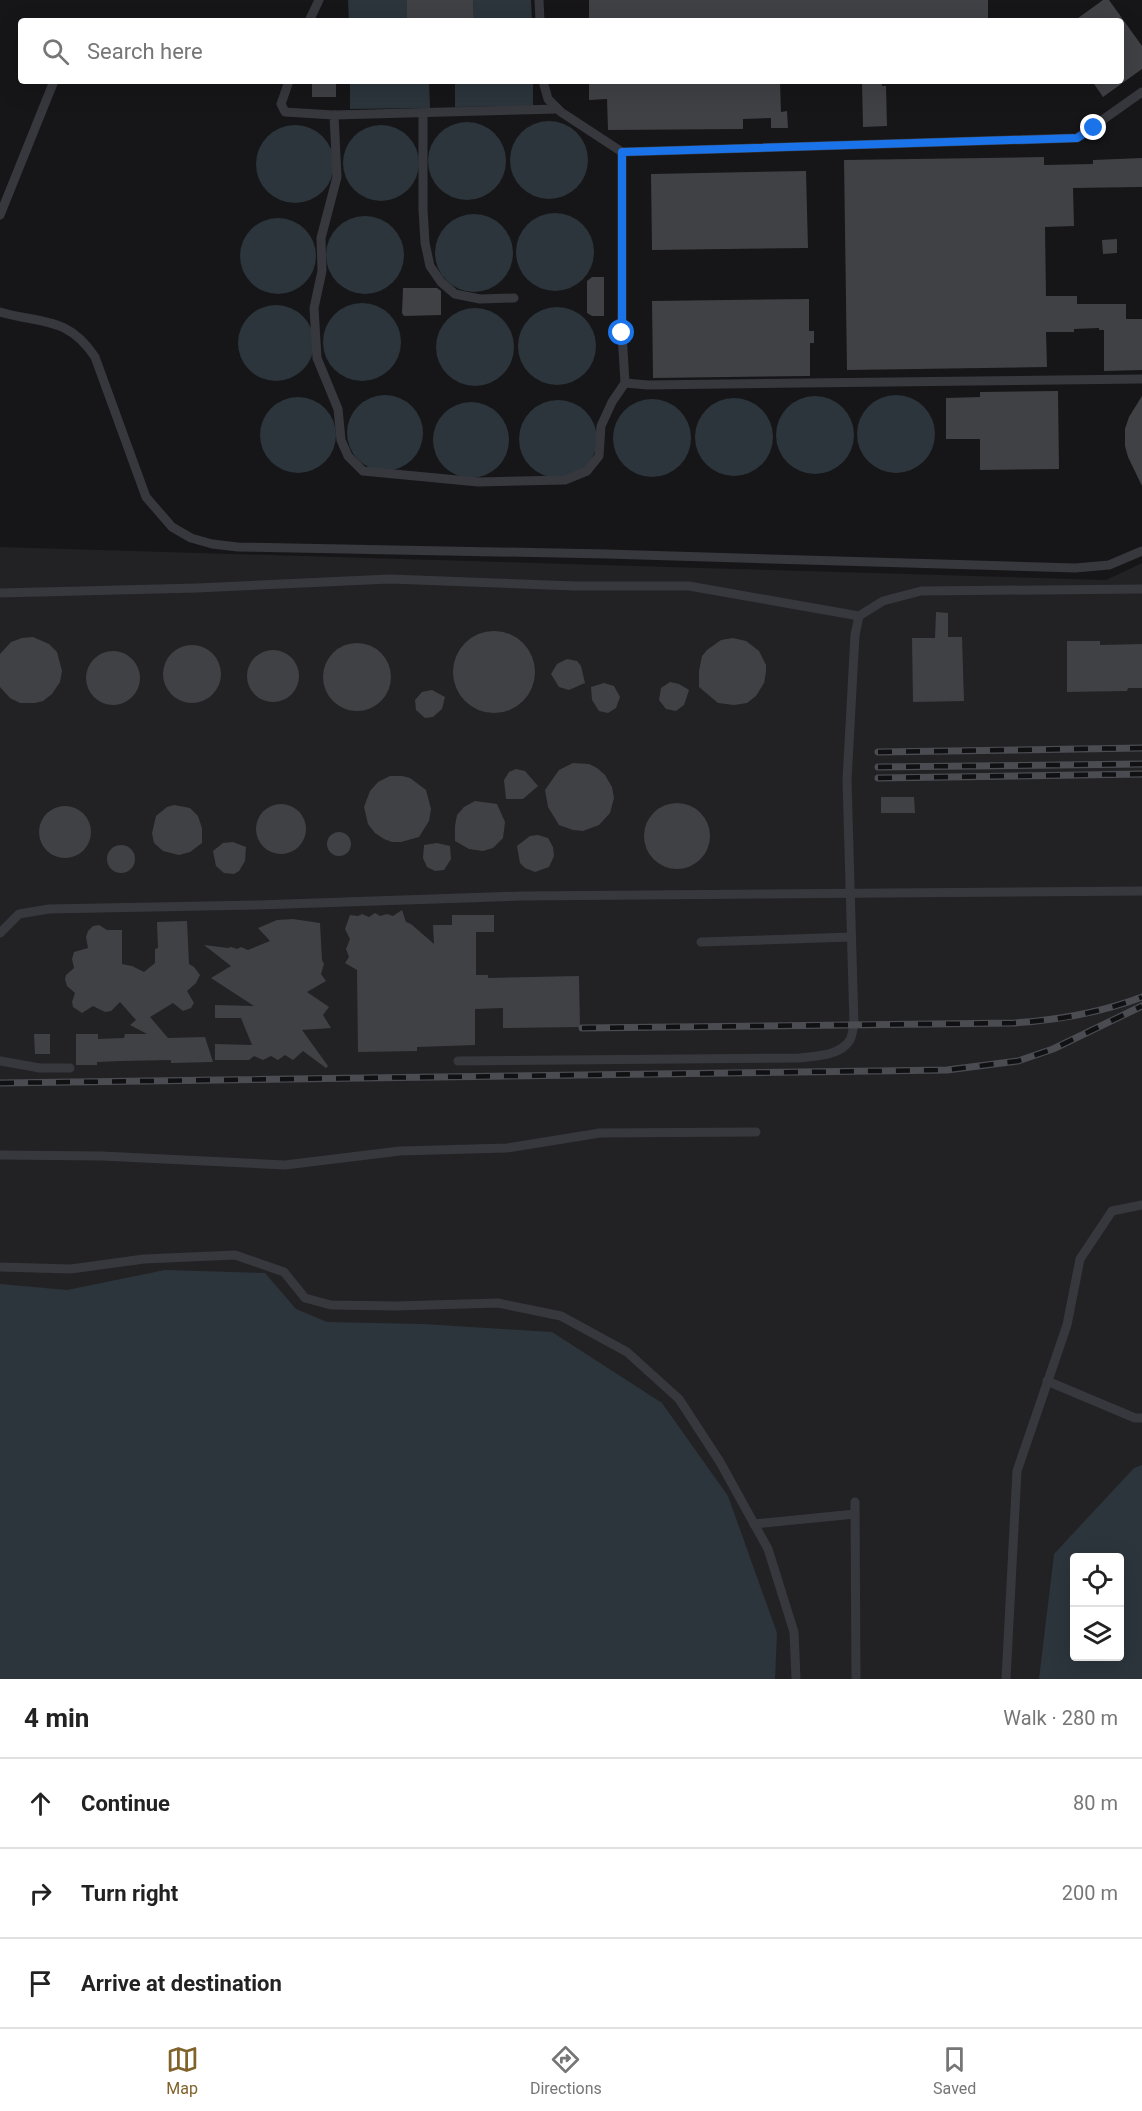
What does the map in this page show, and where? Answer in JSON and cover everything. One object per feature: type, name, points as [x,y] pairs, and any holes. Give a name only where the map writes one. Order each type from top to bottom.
[{"type":"lane","points":[[310,18],[319,0]]},
{"type":"lane","points":[[539,0],[540,18]]},
{"type":"lane","points":[[0,214],[53,84]]},
{"type":"lane","points":[[288,84],[281,104],[285,112],[334,115],[558,110]]},
{"type":"lane","points":[[544,84],[548,99],[558,110],[622,152],[1077,138],[1142,92]]},
{"type":"lane","points":[[423,112],[423,208],[425,243],[430,266],[441,282],[455,294],[480,299],[514,298]]},
{"type":"lane","points":[[334,115],[337,177],[321,238],[322,271],[314,308],[317,358],[338,409],[341,440],[348,456],[363,471],[478,482],[565,480],[587,471],[599,456],[601,426],[612,402],[625,383],[622,333],[622,152]]},
{"type":"lane","points":[[0,312],[20,318],[57,323],[75,332],[86,343],[95,357],[146,496],[172,527],[190,538],[212,544],[238,547],[643,555],[1075,568],[1109,565],[1142,551]]},
{"type":"lane","points":[[625,383],[648,385],[1142,379]]},
{"type":"lane","points":[[0,593],[197,588],[390,579],[575,586],[689,586],[859,616],[883,601],[921,591],[1142,590]]},
{"type":"lane","points":[[458,1061],[799,1058],[826,1055],[842,1048],[850,1039],[854,1025],[847,780],[855,635],[859,616]]},
{"type":"lane","points":[[0,933],[19,914],[49,909],[521,896],[1142,891]]},
{"type":"lane","points":[[701,942],[851,937]]},
{"type":"lane","points":[[0,1060],[40,1068],[70,1068]]},
{"type":"lane","points":[[0,1155],[102,1156],[285,1165],[400,1151],[507,1148],[600,1133],[756,1132]]},
{"type":"lane","points":[[1006,1679],[1017,1471],[1067,1325],[1080,1259],[1112,1211],[1142,1205]]},
{"type":"lane","points":[[0,1267],[71,1269],[144,1259],[235,1255],[284,1272],[305,1298],[331,1305],[498,1303],[561,1316],[627,1352],[679,1399],[720,1462],[768,1549],[794,1632],[796,1679]]},
{"type":"lane","points":[[1047,1381],[1135,1418],[1142,1418]]},
{"type":"lane","points":[[855,1503],[856,1679]]},
{"type":"lane","points":[[754,1524],[855,1514]]},
{"type":"shaded area","points":[[348,0],[407,0],[407,18],[349,18]]},
{"type":"shaded area","points":[[473,0],[531,0],[532,18],[474,18]]},
{"type":"shaded area","points":[[350,84],[429,84],[430,108],[350,109]]},
{"type":"shaded area","points":[[455,84],[533,84],[533,106],[455,107]]},
{"type":"shaded area","points":[[549,121],[564,124],[576,133],[585,145],[588,160],[585,175],[576,187],[564,196],[549,199],[534,196],[522,187],[513,175],[510,160],[513,145],[522,133],[534,124]]},
{"type":"shaded area","points":[[467,122],[482,125],[494,134],[503,146],[506,161],[503,176],[494,188],[482,197],[467,200],[452,197],[440,188],[431,176],[428,161],[431,146],[440,134],[452,125]]},
{"type":"shaded area","points":[[295,125],[310,128],[327,142],[334,164],[331,179],[317,196],[295,203],[280,200],[263,186],[256,164],[259,149],[273,132]]},
{"type":"shaded area","points":[[374,125],[388,125],[402,131],[413,142],[419,156],[416,178],[408,190],[388,201],[374,201],[360,195],[349,184],[343,170],[343,156],[349,142],[360,131]]},
{"type":"shaded area","points":[[555,213],[570,216],[582,225],[591,237],[594,252],[591,267],[582,279],[570,288],[555,291],[540,288],[528,279],[519,267],[516,252],[519,237],[528,225],[540,216]]},
{"type":"shaded area","points":[[474,214],[489,217],[501,226],[510,238],[513,253],[510,268],[501,280],[489,289],[474,292],[459,289],[447,280],[438,268],[435,253],[438,238],[447,226],[459,217]]},
{"type":"shaded area","points":[[365,216],[380,219],[392,228],[401,240],[404,255],[401,270],[392,282],[380,291],[365,294],[350,291],[338,282],[329,270],[326,255],[329,240],[338,228],[350,219]]},
{"type":"shaded area","points":[[278,218],[293,221],[305,229],[313,241],[316,256],[313,271],[305,283],[293,291],[278,294],[263,291],[251,283],[243,271],[240,256],[243,241],[251,229],[263,221]]},
{"type":"shaded area","points":[[362,303],[377,306],[389,315],[398,327],[401,342],[398,357],[389,369],[377,378],[362,381],[347,378],[335,369],[326,357],[323,342],[326,327],[335,315],[347,306]]},
{"type":"shaded area","points":[[269,305],[283,305],[297,311],[308,322],[314,336],[311,358],[303,370],[283,381],[269,381],[255,375],[244,364],[238,350],[238,336],[244,322],[255,311]]},
{"type":"shaded area","points":[[557,307],[572,310],[584,319],[593,331],[596,346],[593,361],[584,373],[572,382],[557,385],[542,382],[530,373],[521,361],[518,346],[521,331],[530,319],[542,310]]},
{"type":"shaded area","points":[[475,308],[490,311],[502,320],[511,332],[514,347],[511,362],[502,374],[490,383],[475,386],[460,383],[448,374],[439,362],[436,347],[439,332],[448,320],[460,311]]},
{"type":"shaded area","points":[[378,395],[392,395],[406,401],[417,412],[423,426],[420,448],[412,460],[392,471],[378,471],[364,465],[353,454],[347,440],[347,426],[353,412],[364,401]]},
{"type":"shaded area","points":[[896,395],[911,398],[923,407],[932,419],[935,434],[932,449],[923,461],[911,470],[896,473],[881,470],[869,461],[860,449],[857,434],[860,419],[869,407],[881,398]]},
{"type":"shaded area","points":[[815,396],[830,399],[842,408],[851,420],[854,435],[851,450],[842,462],[830,471],[815,474],[800,471],[788,462],[779,450],[776,435],[779,420],[788,408],[800,399]]},
{"type":"shaded area","points":[[291,397],[305,397],[319,403],[330,414],[334,420],[336,435],[334,450],[325,462],[313,471],[291,473],[277,467],[266,456],[260,442],[260,428],[266,414],[277,403]]},
{"type":"shaded area","points":[[734,398],[749,401],[761,410],[770,422],[773,437],[770,452],[761,464],[749,473],[734,476],[719,473],[707,464],[698,452],[695,437],[698,422],[707,410],[719,401]]},
{"type":"shaded area","points":[[652,399],[667,402],[679,411],[688,423],[691,438],[688,453],[679,465],[667,474],[652,477],[637,474],[625,465],[616,453],[613,438],[616,423],[625,411],[637,402]]},
{"type":"shaded area","points":[[558,400],[573,403],[585,412],[594,424],[597,439],[594,454],[585,466],[573,475],[558,478],[543,475],[531,466],[522,454],[519,439],[522,424],[531,412],[543,403]]},
{"type":"shaded area","points":[[479,402],[492,408],[503,419],[509,432],[507,455],[492,472],[479,478],[463,478],[450,472],[435,455],[433,432],[439,419],[456,404]]},
{"type":"shaded area","points":[[0,547],[1106,580],[1142,563],[1142,1679],[0,1679]]},
{"type":"shaded area","points":[[165,1270],[265,1273],[296,1309],[327,1322],[423,1324],[552,1332],[662,1403],[728,1496],[777,1633],[775,1679],[0,1679],[0,1284],[67,1290]]},
{"type":"shaded area","points":[[1142,1465],[1142,1679],[1039,1679],[1054,1554],[1134,1468]]},
{"type":"building","points":[[407,0],[473,0],[474,18],[407,18]]},
{"type":"building","points":[[589,0],[988,0],[988,18],[589,18]]},
{"type":"building","points":[[1103,0],[1109,0],[1122,18],[1078,18]]},
{"type":"building","points":[[1124,21],[1142,46],[1142,69],[1124,82]]},
{"type":"building","points":[[312,84],[336,84],[336,97],[312,97]]},
{"type":"building","points":[[589,84],[780,84],[781,112],[787,111],[788,128],[771,128],[771,118],[743,119],[743,129],[608,130],[607,99],[589,100]]},
{"type":"building","points":[[862,84],[886,86],[887,126],[863,127]]},
{"type":"building","points":[[1094,84],[1121,84],[1103,97]]},
{"type":"building","points":[[1044,157],[1044,165],[1093,164],[1093,160],[1142,158],[1142,187],[1073,188],[1074,226],[1045,227],[1046,296],[1077,296],[1077,304],[1126,304],[1126,319],[1142,319],[1142,370],[1104,371],[1104,330],[1099,330],[1099,328],[1074,329],[1074,332],[1046,332],[1047,367],[847,370],[844,160]]},
{"type":"building","points":[[806,171],[808,248],[652,250],[651,174]]},
{"type":"building","points":[[1117,239],[1117,253],[1103,254],[1102,240]]},
{"type":"building","points":[[592,277],[604,277],[604,316],[592,316],[587,313],[587,281]]},
{"type":"building","points":[[403,288],[437,288],[441,291],[441,315],[404,316],[402,313]]},
{"type":"building","points":[[809,299],[809,331],[814,331],[814,343],[810,343],[810,376],[653,378],[652,301]]},
{"type":"building","points":[[1058,391],[1059,469],[980,470],[980,439],[946,439],[946,398],[980,397],[980,392]]},
{"type":"building","points":[[1142,396],[1142,486],[1128,457],[1125,446],[1125,429],[1129,417]]},
{"type":"building","points":[[936,612],[948,613],[948,637],[962,637],[964,701],[913,702],[912,638],[935,638]]},
{"type":"building","points":[[494,631],[510,634],[523,643],[532,656],[535,672],[532,688],[523,701],[510,710],[494,713],[478,710],[465,701],[456,688],[453,672],[456,656],[465,643],[478,634]]},
{"type":"building","points":[[33,637],[49,644],[57,652],[62,671],[60,682],[52,694],[43,701],[20,703],[10,698],[0,687],[0,654],[11,642]]},
{"type":"building","points":[[733,638],[746,641],[759,651],[766,665],[764,683],[756,696],[747,703],[734,705],[718,703],[699,687],[702,656],[721,640]]},
{"type":"building","points":[[1067,641],[1100,641],[1100,645],[1142,644],[1142,688],[1128,688],[1127,691],[1067,692]]},
{"type":"building","points":[[350,643],[364,643],[376,648],[386,658],[391,677],[386,696],[376,706],[364,711],[350,711],[338,706],[328,696],[323,684],[323,670],[328,658],[338,648]]},
{"type":"building","points":[[192,645],[208,650],[216,658],[221,674],[216,690],[208,698],[192,703],[176,698],[168,690],[163,674],[168,658],[176,650]]},
{"type":"building","points":[[268,650],[278,650],[292,657],[299,676],[292,695],[278,702],[268,702],[258,698],[251,691],[247,681],[247,671],[251,661],[258,654]]},
{"type":"building","points":[[113,651],[123,653],[132,659],[138,668],[140,678],[138,688],[132,697],[123,703],[113,705],[103,703],[94,697],[88,688],[86,678],[88,668],[94,659],[103,653]]},
{"type":"building","points":[[567,659],[577,661],[581,666],[585,683],[569,690],[559,687],[551,674],[557,664]]},
{"type":"building","points":[[670,682],[689,690],[684,705],[676,711],[666,709],[659,700],[661,688]]},
{"type":"building","points":[[604,683],[614,686],[620,697],[616,708],[608,713],[599,711],[592,700],[591,687]]},
{"type":"building","points":[[432,690],[445,697],[442,709],[433,717],[425,718],[416,710],[415,700],[422,692]]},
{"type":"building","points":[[573,763],[589,764],[597,768],[605,775],[612,787],[614,798],[610,813],[599,825],[583,831],[559,825],[548,807],[545,790],[559,770]]},
{"type":"building","points":[[516,769],[525,771],[538,786],[523,799],[506,799],[504,780],[509,772]]},
{"type":"building","points":[[390,776],[410,778],[426,790],[431,809],[429,821],[419,837],[392,842],[375,833],[368,824],[364,807],[370,791],[378,782]]},
{"type":"building","points":[[881,797],[914,797],[915,813],[881,813]]},
{"type":"building","points":[[475,801],[497,804],[505,822],[503,838],[493,848],[483,851],[469,849],[455,841],[457,815],[464,807]]},
{"type":"building","points":[[683,803],[701,812],[708,823],[710,836],[708,849],[701,860],[690,867],[671,869],[653,860],[646,849],[644,830],[653,812],[664,805]]},
{"type":"building","points":[[276,804],[286,804],[299,811],[306,824],[306,834],[299,847],[286,854],[276,854],[267,850],[260,843],[256,834],[256,824],[260,815],[267,808]]},
{"type":"building","points":[[174,805],[190,808],[198,816],[202,828],[202,843],[190,852],[179,855],[163,851],[154,843],[152,833],[156,816],[167,807]]},
{"type":"building","points":[[65,806],[79,810],[87,818],[91,832],[87,846],[79,854],[65,858],[51,854],[43,846],[39,832],[43,818],[51,810]]},
{"type":"building","points":[[339,832],[348,835],[351,844],[348,853],[339,856],[330,853],[327,844],[330,835]]},
{"type":"building","points":[[538,835],[548,838],[553,847],[554,856],[549,867],[535,872],[520,863],[517,846],[530,836]]},
{"type":"building","points":[[233,842],[246,847],[245,861],[239,871],[234,874],[224,873],[216,866],[213,851],[223,843]]},
{"type":"building","points":[[437,843],[450,846],[451,859],[444,870],[435,871],[427,867],[423,858],[424,845]]},
{"type":"building","points":[[121,845],[131,849],[135,859],[131,869],[121,873],[111,869],[107,859],[111,849]]},
{"type":"building","points":[[402,910],[406,922],[434,944],[433,925],[452,925],[452,915],[494,915],[494,932],[476,932],[476,975],[488,975],[488,978],[579,976],[580,1027],[503,1028],[503,1008],[475,1009],[475,1045],[417,1047],[417,1051],[358,1052],[357,970],[345,963],[349,957],[346,949],[350,939],[345,929],[350,915],[362,914],[369,917],[375,913],[380,916],[387,914],[393,916]]},
{"type":"building","points":[[293,919],[320,923],[324,964],[321,974],[326,981],[307,992],[329,1007],[323,1015],[331,1028],[302,1030],[328,1066],[326,1068],[303,1051],[293,1060],[285,1055],[278,1060],[271,1056],[263,1060],[254,1056],[249,1060],[215,1060],[215,1044],[252,1045],[241,1018],[215,1018],[215,1005],[254,1006],[211,978],[231,966],[204,945],[237,949],[241,947],[248,950],[270,941],[258,928],[277,920]]},
{"type":"building","points":[[187,921],[189,964],[200,975],[196,983],[187,991],[194,1003],[191,1008],[183,1011],[173,1003],[150,1017],[168,1038],[205,1037],[213,1062],[121,1061],[97,1062],[97,1065],[76,1065],[76,1034],[98,1034],[98,1039],[124,1038],[125,1034],[147,1034],[130,1025],[136,1020],[120,1002],[111,1011],[105,1012],[93,1006],[82,1013],[73,1007],[75,993],[67,986],[65,979],[74,968],[72,959],[74,952],[88,948],[86,937],[88,931],[93,926],[99,925],[107,930],[122,930],[122,964],[144,972],[155,963],[155,949],[158,948],[157,922]]},
{"type":"building","points":[[34,1034],[50,1034],[50,1054],[35,1054]]},
{"type":"railway","points":[[878,752],[1142,748]]},
{"type":"railway","points":[[878,767],[1142,764]]},
{"type":"railway","points":[[878,778],[1142,774]]},
{"type":"railway","points":[[582,1028],[1014,1023],[1079,1015],[1142,997]]},
{"type":"railway","points":[[0,1083],[947,1070],[1018,1061],[1053,1049],[1142,1006]]},
{"type":"route","points":[[622,333],[622,152],[1077,138],[1094,128]]}]
